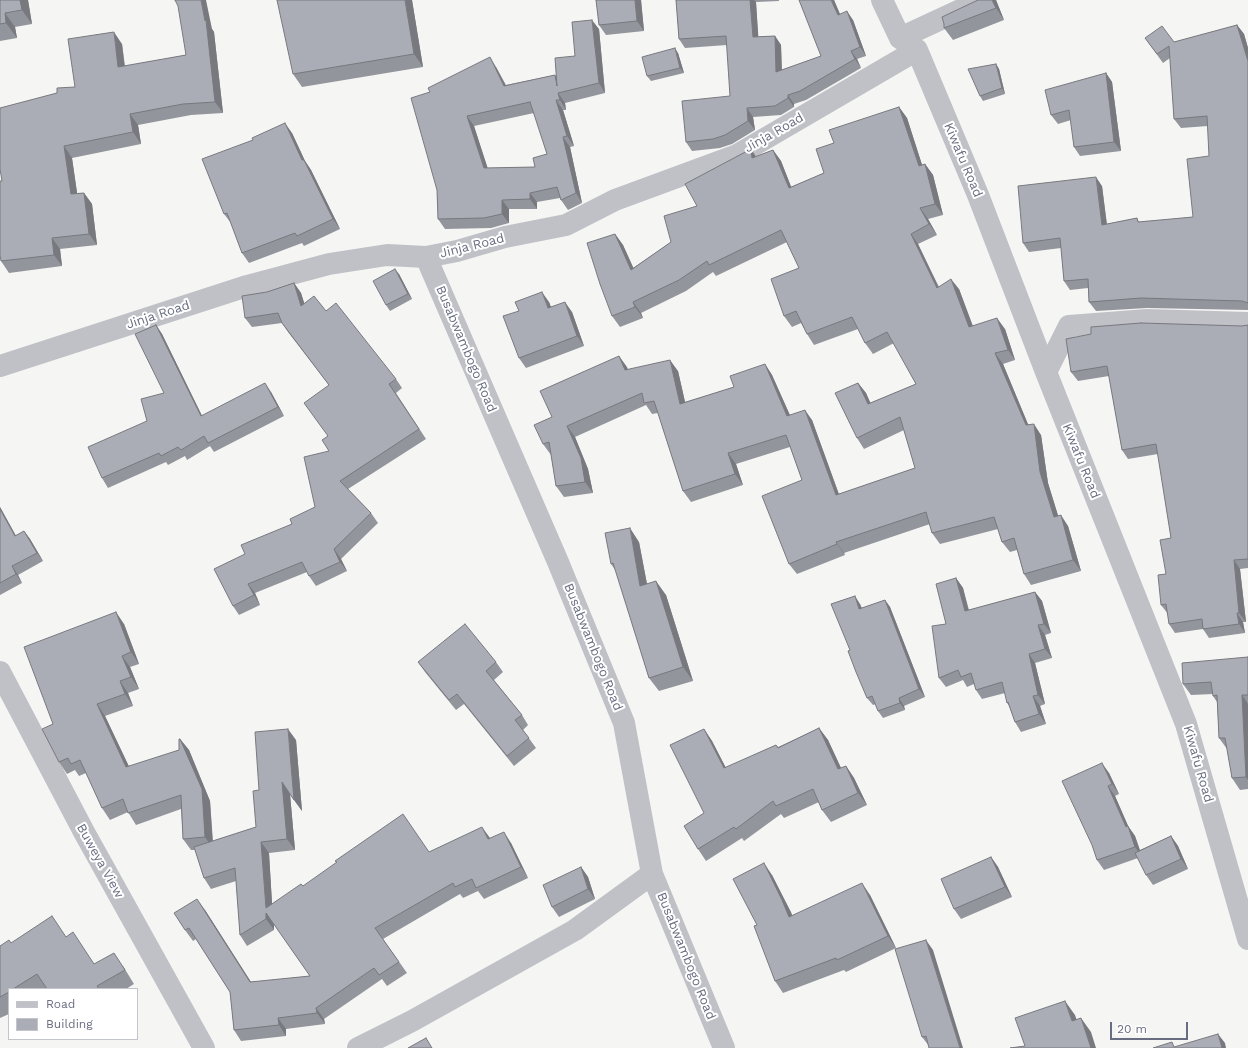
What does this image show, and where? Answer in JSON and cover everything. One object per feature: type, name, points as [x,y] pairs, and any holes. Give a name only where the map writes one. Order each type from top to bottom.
[{"type":"street","name":"Kiwafu Road","points":[[882,0],[909,44],[978,195],[1046,372],[1186,724],[1248,938]]},
{"type":"street","name":"Jinja Road","points":[[0,366],[247,286],[329,264],[387,255],[426,257],[457,251],[505,237],[566,224],[615,200],[737,155],[909,44],[982,0]]},
{"type":"street","name":"Busabwambogo Road","points":[[426,257],[558,562],[624,723],[652,874],[724,1048]]},
{"type":"street","points":[[1046,372],[1069,326],[1147,320],[1248,323]]},
{"type":"street","name":"Buweya View","points":[[0,672],[84,832],[204,1048]]},
{"type":"street","points":[[358,1048],[412,1021],[575,930],[652,874]]},
{"type":"building","points":[[0,0],[20,0],[22,10],[5,13],[6,23],[0,24]]},
{"type":"building","points":[[175,0],[201,0],[205,21],[206,20],[215,102],[183,104],[130,114],[133,132],[64,146],[71,194],[84,193],[89,234],[52,238],[54,255],[1,261],[0,181],[2,181],[0,169],[0,108],[57,93],[57,88],[75,87],[68,39],[114,32],[118,67],[186,55],[178,6]]},
{"type":"building","points":[[277,0],[405,0],[414,54],[293,74]]},
{"type":"building","points":[[596,0],[635,0],[637,21],[599,25]]},
{"type":"building","points":[[676,0],[750,0],[753,37],[775,36],[776,72],[821,56],[799,0],[831,0],[838,15],[847,11],[860,47],[851,51],[855,59],[800,91],[788,95],[788,98],[775,106],[747,108],[748,121],[725,135],[713,139],[686,142],[682,101],[730,96],[726,36],[679,39]]},
{"type":"building","points":[[978,0],[992,0],[996,8],[944,28],[942,17]]},
{"type":"building","points":[[592,20],[599,83],[558,93],[560,100],[556,100],[567,136],[563,137],[576,193],[561,200],[557,187],[530,193],[530,199],[502,200],[502,214],[484,218],[438,219],[437,190],[411,98],[430,92],[428,88],[490,57],[504,86],[555,75],[557,86],[555,58],[575,56],[572,22]],"holes":[[[530,102],[547,154],[533,158],[535,167],[484,168],[467,116]]]},
{"type":"building","points":[[1237,25],[1248,61],[1248,303],[1242,301],[1141,298],[1089,302],[1088,279],[1064,281],[1060,238],[1023,243],[1018,186],[1096,177],[1102,225],[1137,218],[1138,222],[1193,217],[1187,159],[1209,156],[1207,116],[1174,119],[1169,46],[1157,54],[1145,38],[1162,26],[1174,42]]},
{"type":"building","points":[[675,48],[680,68],[647,76],[642,57]]},
{"type":"building","points":[[996,64],[1002,88],[980,96],[968,69]]},
{"type":"building","points":[[1106,73],[1114,142],[1074,147],[1069,110],[1051,115],[1045,90]]},
{"type":"building","points":[[899,107],[919,166],[925,164],[935,204],[920,208],[929,224],[911,234],[937,288],[951,279],[969,327],[997,318],[1008,350],[995,353],[1026,425],[1034,424],[1040,472],[1054,517],[1061,515],[1073,560],[1024,574],[1014,538],[1002,542],[994,517],[932,533],[926,512],[836,542],[837,544],[789,564],[762,496],[802,480],[786,435],[728,453],[735,474],[683,491],[654,401],[644,403],[642,393],[567,426],[581,458],[585,482],[556,486],[549,442],[543,444],[534,425],[552,417],[540,391],[619,356],[625,370],[670,360],[680,404],[734,387],[730,376],[765,364],[787,416],[805,410],[836,495],[915,468],[900,417],[857,438],[835,393],[858,383],[868,404],[916,384],[887,332],[865,343],[852,317],[807,334],[796,311],[784,316],[771,279],[799,268],[781,230],[709,265],[707,261],[679,280],[633,302],[635,307],[612,316],[587,243],[615,234],[631,270],[671,242],[664,216],[697,206],[685,184],[751,149],[752,158],[773,150],[789,188],[824,173],[816,149],[834,143],[829,130]]},
{"type":"building","points":[[285,123],[302,160],[304,160],[333,219],[297,236],[295,233],[242,253],[227,213],[224,214],[202,159],[253,140],[252,138]]},
{"type":"building","points":[[395,269],[408,294],[386,305],[373,281]]},
{"type":"building","points":[[294,283],[301,306],[314,296],[326,311],[336,303],[396,379],[389,384],[419,429],[340,481],[371,513],[334,549],[340,562],[309,576],[302,562],[248,584],[254,595],[233,606],[214,569],[245,554],[241,545],[292,524],[290,519],[315,507],[304,457],[329,451],[322,440],[328,436],[304,403],[329,385],[282,323],[278,313],[245,318],[242,296],[267,292]]},
{"type":"building","points":[[542,292],[548,308],[565,302],[577,336],[519,358],[503,316],[519,311],[515,302]]},
{"type":"building","points":[[1141,323],[1248,325],[1248,559],[1234,560],[1239,624],[1203,629],[1202,619],[1169,624],[1166,604],[1161,605],[1158,575],[1166,574],[1160,540],[1171,538],[1156,444],[1122,450],[1107,366],[1071,372],[1066,339],[1091,334],[1091,327]]},
{"type":"building","points":[[156,325],[201,416],[265,383],[278,407],[208,443],[204,436],[181,450],[178,447],[161,456],[159,453],[102,478],[88,447],[147,421],[141,399],[164,393],[135,334]]},
{"type":"building","points":[[0,509],[15,536],[24,531],[37,553],[12,566],[16,574],[0,583]]},
{"type":"building","points":[[630,528],[640,586],[656,581],[683,667],[649,678],[613,563],[611,564],[605,533]]},
{"type":"building","points":[[956,578],[965,611],[1035,592],[1044,624],[1038,625],[1045,649],[1029,654],[1038,695],[1033,696],[1039,714],[1015,722],[1008,702],[1007,703],[1002,682],[976,690],[971,673],[961,677],[958,670],[939,678],[932,626],[946,624],[936,584]]},
{"type":"building","points":[[855,596],[859,609],[885,600],[919,689],[899,698],[900,703],[878,711],[872,696],[867,698],[848,651],[850,650],[831,604]]},
{"type":"building","points":[[116,612],[131,652],[122,656],[131,677],[120,681],[125,694],[97,704],[126,767],[179,750],[180,739],[202,789],[205,837],[183,839],[181,795],[128,813],[123,799],[102,808],[80,760],[71,764],[68,758],[59,762],[42,729],[53,724],[24,647]]},
{"type":"building","points":[[465,624],[496,662],[486,671],[522,715],[515,720],[529,738],[507,756],[457,694],[449,700],[418,662]]},
{"type":"building","points":[[1248,657],[1248,695],[1242,695],[1246,777],[1232,778],[1225,738],[1219,738],[1217,695],[1213,696],[1211,682],[1183,684],[1182,663]]},
{"type":"building","points":[[819,728],[838,769],[846,766],[858,793],[822,810],[813,789],[776,806],[773,801],[736,829],[734,827],[698,849],[684,826],[704,813],[670,745],[704,729],[724,768],[776,745],[778,748]]},
{"type":"building","points":[[288,729],[294,800],[282,782],[287,839],[261,842],[266,908],[301,884],[303,886],[337,862],[335,861],[403,814],[429,852],[482,827],[488,839],[504,832],[521,867],[476,888],[472,879],[455,887],[453,883],[375,928],[399,962],[379,975],[374,968],[316,1008],[317,1013],[278,1018],[279,1025],[234,1030],[230,992],[189,928],[185,930],[174,913],[197,899],[250,982],[310,976],[266,913],[266,919],[240,935],[235,868],[204,878],[194,847],[256,827],[253,791],[259,790],[255,732]]},
{"type":"building","points":[[1102,763],[1112,784],[1108,786],[1126,827],[1128,826],[1135,847],[1097,860],[1092,845],[1062,781]]},
{"type":"building","points":[[1171,836],[1181,859],[1146,875],[1135,853]]},
{"type":"building","points":[[991,857],[1005,887],[954,909],[941,879]]},
{"type":"building","points":[[764,863],[789,917],[862,883],[888,936],[837,960],[836,958],[775,981],[754,926],[757,925],[733,879]]},
{"type":"building","points":[[581,867],[588,889],[552,907],[543,885]]},
{"type":"building","points":[[52,916],[66,937],[73,932],[94,964],[114,953],[125,970],[97,986],[98,988],[46,988],[37,974],[15,988],[8,988],[8,993],[0,997],[0,946],[9,940],[11,943]]},
{"type":"building","points":[[926,940],[960,1048],[929,1048],[926,1036],[922,1037],[895,949]]},
{"type":"building","points":[[1065,1001],[1072,1021],[1081,1018],[1091,1048],[1010,1048],[1025,1046],[1015,1018]]},
{"type":"building","points":[[1218,1034],[1222,1048],[1153,1048],[1172,1042],[1174,1047]]},
{"type":"building","points":[[426,1038],[432,1048],[408,1048]]}]
